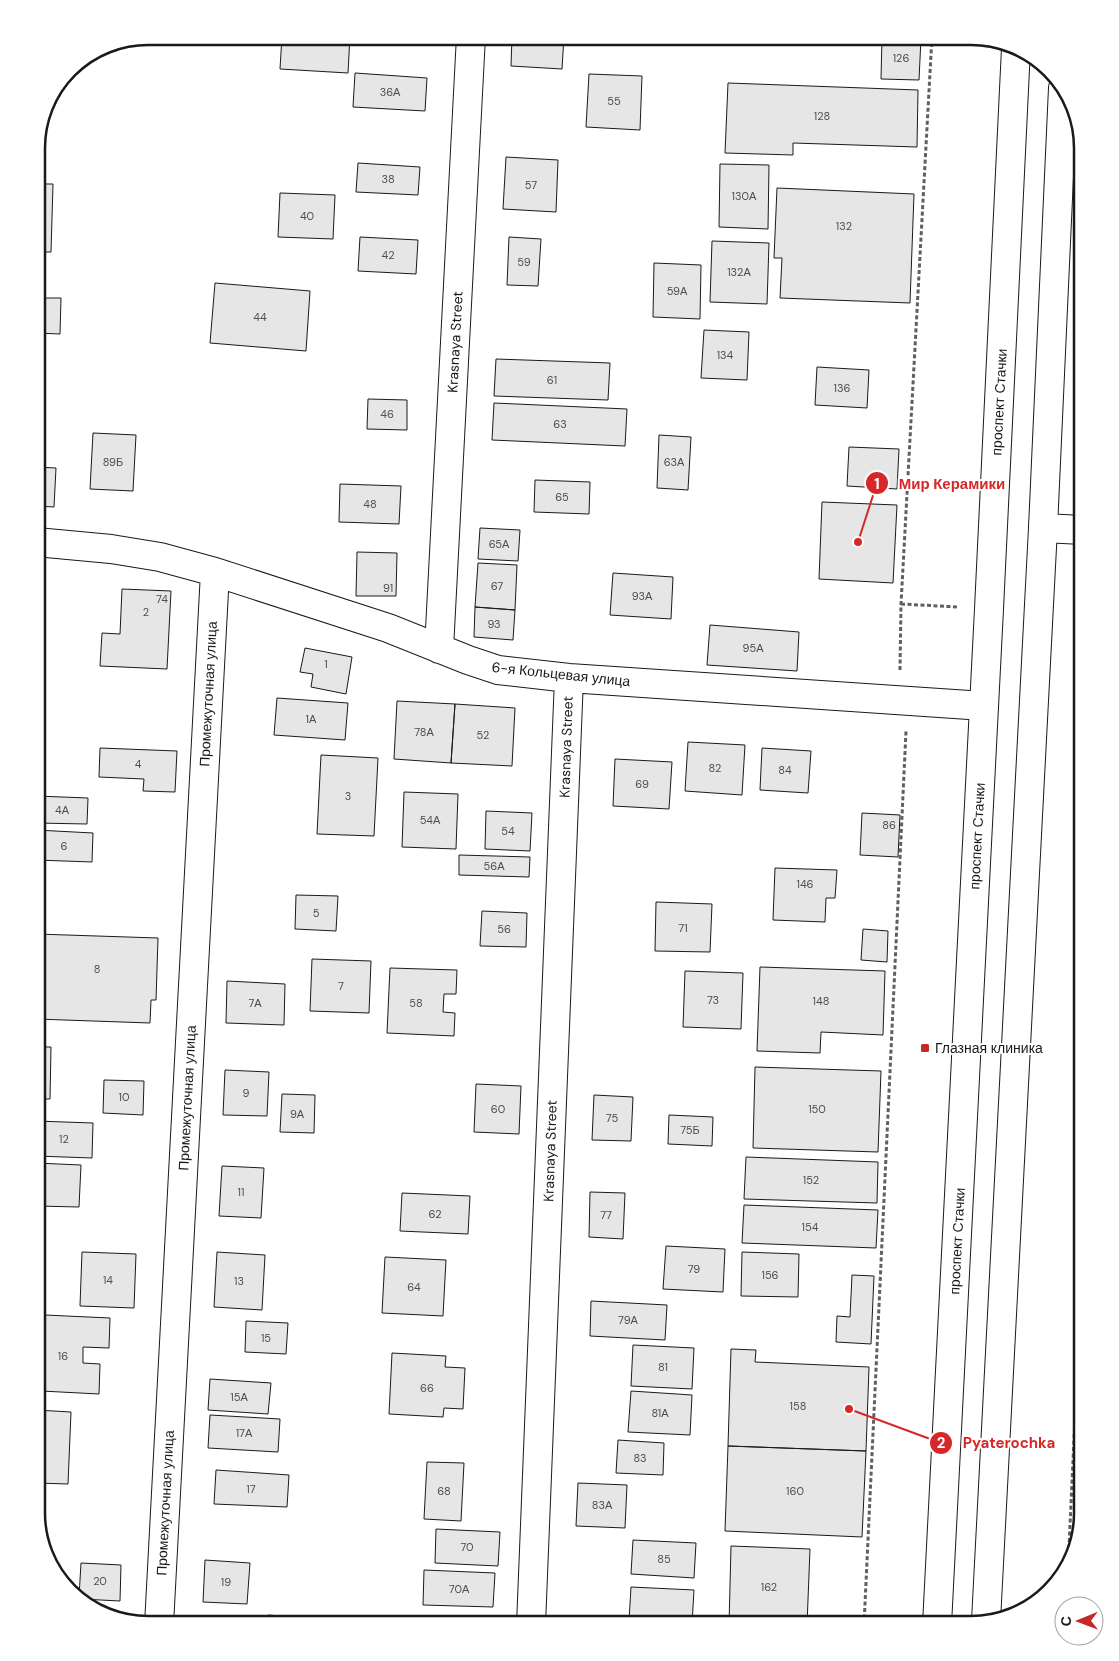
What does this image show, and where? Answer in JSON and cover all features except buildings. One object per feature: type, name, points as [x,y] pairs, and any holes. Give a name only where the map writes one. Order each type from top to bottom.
[{"type":"street","name":"Krasnaya Street","points":[[439,648],[471,45]]},
{"type":"street","name":"проспект Стачки","points":[[937,1616],[1016,55]]},
{"type":"street","points":[[986,1615],[1043,528],[1062,101]]},
{"type":"street","points":[[1043,528],[1074,530]]},
{"type":"street","name":"6-я Кольцевая улица","points":[[45,543],[160,556],[388,628],[498,670],[569,678],[984,706]]},
{"type":"street","name":"Промежуточная улица","points":[[159,1616],[215,572]]},
{"type":"street","name":"Krasnaya Street","points":[[530,1616],[569,678]]},
{"type":"path","points":[[864,1616],[906,737],[899,662],[901,604],[932,45]]},
{"type":"path","points":[[1069,1542],[1074,1439]]},
{"type":"place","name":"Мир Керамики","points":[[858,542]]},
{"type":"place","name":"Глазная клиника","points":[[925,1048]]},
{"type":"place","name":"Pyaterochka","points":[[849,1409]]}]
